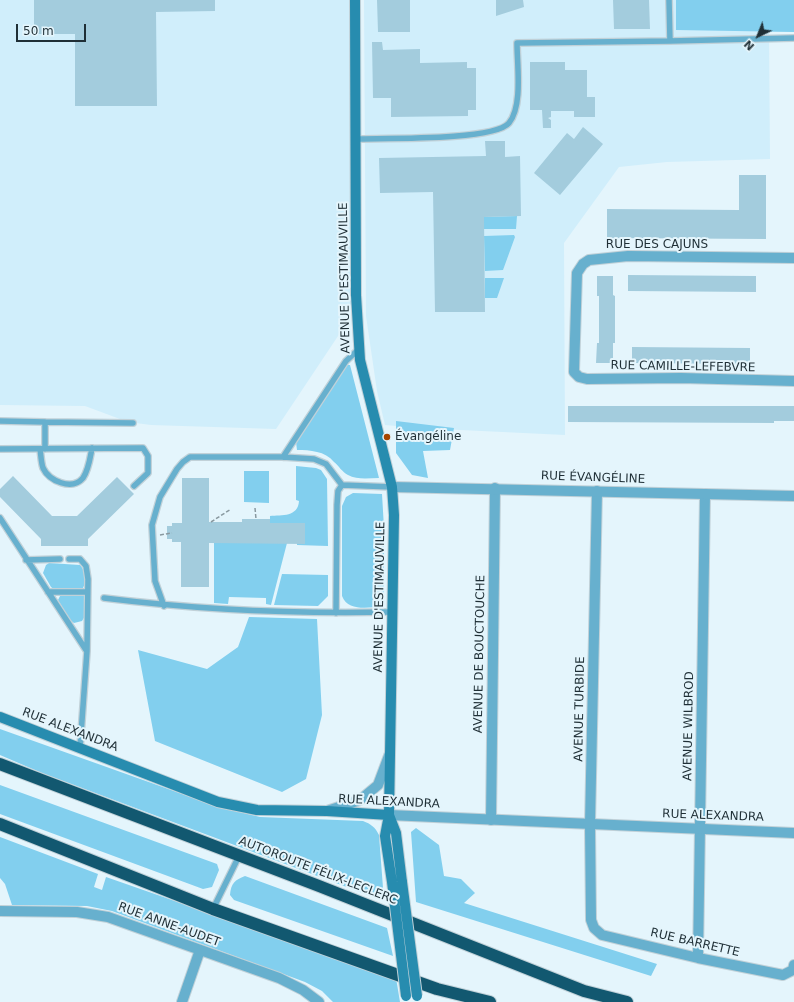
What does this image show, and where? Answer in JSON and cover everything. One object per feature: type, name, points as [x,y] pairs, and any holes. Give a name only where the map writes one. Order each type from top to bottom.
[{"type":"highway","name":"AUTOROUTE FÉLIX-LECLERC","points":[[0,764],[584,991],[627,1002]]},
{"type":"highway","points":[[0,824],[213,909],[437,989],[490,1002]]},
{"type":"main road","name":"AVENUE D'ESTIMAUVILLE","points":[[355,0],[358,349],[392,487],[394,515],[389,815],[396,832],[397,882],[412,999]]},
{"type":"main road","name":"RUE ALEXANDRA","points":[[0,717],[218,802],[257,810],[327,811],[389,815]]},
{"type":"street","name":"RUE DES CAJUNS","points":[[574,372],[577,273],[583,264],[589,260],[628,256],[794,258]]},
{"type":"street","name":"RUE CAMILLE-LEFEBVRE","points":[[574,372],[579,377],[587,379],[681,378],[794,381]]},
{"type":"street","name":"RUE ÉVANGÉLINE","points":[[392,487],[495,488],[794,496]]},
{"type":"street","name":"AVENUE DE BOUCTOUCHE","points":[[491,820],[495,488]]},
{"type":"street","name":"AVENUE TURBIDE","points":[[594,928],[592,920],[590,824],[597,491]]},
{"type":"street","name":"AVENUE WILBROD","points":[[698,958],[705,494]]},
{"type":"street","points":[[327,811],[360,800],[378,785],[390,752]]},
{"type":"street","name":"RUE ALEXANDRA","points":[[389,815],[794,833]]},
{"type":"street","name":"RUE ANNE-AUDET","points":[[0,911],[77,912],[108,917],[279,978],[303,990],[319,1002]]},
{"type":"street","name":"RUE BARRETTE","points":[[594,928],[602,935],[698,958],[783,975],[793,968]]},
{"type":"street","points":[[182,1002],[200,950]]},
{"type":"lane","points":[[669,0],[670,42]]},
{"type":"lane","points":[[356,139],[448,137],[482,133],[503,127],[508,124],[517,104],[517,43],[670,42],[794,38]]},
{"type":"lane","points":[[282,457],[346,361],[358,349]]},
{"type":"lane","points":[[0,421],[133,423]]},
{"type":"lane","points":[[45,422],[43,467],[51,478],[60,483],[74,484],[82,479],[88,468],[92,448]]},
{"type":"lane","points":[[0,449],[143,448],[148,456],[148,473],[134,486]]},
{"type":"lane","points":[[164,606],[155,581],[152,525],[160,497],[183,462],[190,457],[282,457],[320,461],[326,464],[342,486]]},
{"type":"lane","points":[[342,486],[392,487]]},
{"type":"lane","points":[[336,613],[337,504],[338,491],[342,486]]},
{"type":"lane","points":[[0,518],[26,560],[87,651]]},
{"type":"lane","points":[[26,560],[60,559]]},
{"type":"lane","points":[[69,559],[80,559],[86,566],[87,651],[80,748]]},
{"type":"lane","points":[[48,592],[87,592]]},
{"type":"lane","points":[[104,598],[164,606],[336,613],[392,612]]},
{"type":"lane","points":[[213,909],[239,856]]},
{"type":"path","points":[[211,522],[230,508]]},
{"type":"path","points":[[256,508],[256,519]]},
{"type":"path","points":[[152,535],[172,534]]},
{"type":"shaded area","points":[[0,0],[355,0],[356,295],[344,327],[276,429],[151,425],[128,422],[85,406],[0,405]]},
{"type":"shaded area","points":[[364,0],[794,0],[794,32],[769,32],[770,159],[667,162],[619,167],[564,243],[565,435],[385,425],[377,391],[366,316]]},
{"type":"shaded area","points":[[676,0],[794,0],[794,32],[676,30]]},
{"type":"shaded area","points":[[517,216],[516,229],[484,229],[484,217]]},
{"type":"shaded area","points":[[514,235],[515,237],[503,270],[485,271],[484,236]]},
{"type":"shaded area","points":[[485,278],[504,278],[497,298],[485,298]]},
{"type":"shaded area","points":[[347,365],[350,365],[379,478],[352,477],[322,453],[297,450],[296,442],[300,435]]},
{"type":"shaded area","points":[[396,421],[454,428],[450,450],[423,451],[428,478],[412,475],[396,453]]},
{"type":"shaded area","points":[[296,466],[321,470],[327,479],[328,546],[297,545],[297,543],[305,543],[305,523],[270,523],[270,516],[293,513],[298,506],[299,501],[296,500]]},
{"type":"shaded area","points":[[244,471],[269,471],[269,503],[244,502]]},
{"type":"shaded area","points":[[353,493],[382,494],[384,528],[384,603],[382,607],[354,607],[345,601],[342,596],[342,506],[346,497]]},
{"type":"shaded area","points":[[214,543],[287,543],[271,605],[266,604],[266,598],[229,597],[228,604],[214,603]]},
{"type":"shaded area","points":[[49,563],[80,565],[85,576],[83,588],[55,590],[51,587],[43,573],[46,565]]},
{"type":"shaded area","points":[[282,574],[328,575],[328,596],[318,606],[274,605]]},
{"type":"shaded area","points":[[61,594],[81,594],[84,596],[85,616],[82,621],[74,623],[70,620],[58,600]]},
{"type":"shaded area","points":[[249,617],[317,619],[322,715],[306,779],[282,792],[155,741],[138,650],[207,669],[238,647]]},
{"type":"shaded area","points":[[0,729],[216,806],[260,817],[366,822],[374,828],[379,835],[384,901],[42,773],[0,755]]},
{"type":"shaded area","points":[[0,785],[217,864],[219,870],[212,887],[203,889],[0,814]]},
{"type":"shaded area","points":[[416,828],[439,845],[444,876],[461,879],[475,893],[464,903],[657,964],[651,976],[416,902],[411,832]]},
{"type":"shaded area","points":[[0,837],[98,874],[94,887],[102,890],[106,877],[396,978],[400,1002],[333,1002],[322,991],[305,982],[112,911],[87,906],[12,905],[5,884],[0,878]]},
{"type":"shaded area","points":[[245,876],[387,928],[393,956],[234,900],[230,895],[231,888],[236,881]]},
{"type":"building","points":[[34,0],[215,0],[215,11],[156,12],[157,106],[75,106],[75,34],[34,34]]},
{"type":"building","points":[[377,0],[410,0],[410,32],[378,32]]},
{"type":"building","points":[[496,0],[523,0],[524,7],[496,16]]},
{"type":"building","points":[[613,0],[649,0],[650,29],[614,29]]},
{"type":"building","points":[[372,42],[382,42],[383,50],[420,49],[420,63],[467,62],[467,68],[476,68],[476,110],[468,110],[468,116],[391,117],[391,98],[373,98]]},
{"type":"building","points":[[530,62],[565,62],[565,70],[587,70],[587,97],[595,97],[595,117],[574,117],[574,111],[551,111],[551,117],[548,118],[551,120],[551,128],[543,128],[542,110],[530,110]]},
{"type":"building","points":[[583,127],[603,144],[560,195],[534,173],[567,133],[574,139]]},
{"type":"building","points":[[485,141],[505,141],[505,157],[520,156],[521,216],[484,217],[485,312],[435,312],[433,192],[380,193],[379,158],[486,156]]},
{"type":"building","points":[[739,175],[766,175],[766,239],[607,238],[607,209],[739,210]]},
{"type":"building","points":[[628,275],[756,276],[756,292],[628,291]]},
{"type":"building","points":[[597,276],[613,276],[613,295],[615,296],[615,343],[613,343],[613,363],[596,363],[597,343],[599,343],[599,296],[597,296]]},
{"type":"building","points":[[632,347],[750,348],[750,364],[632,363]]},
{"type":"building","points":[[568,406],[794,406],[794,421],[774,421],[774,423],[568,422]]},
{"type":"building","points":[[13,476],[52,516],[77,516],[117,477],[134,494],[88,539],[88,546],[41,546],[41,539],[0,497],[0,489]]},
{"type":"building","points":[[182,478],[209,478],[209,522],[242,522],[242,519],[270,519],[270,523],[305,523],[305,544],[209,543],[209,587],[181,587],[181,542],[172,542],[172,539],[167,539],[167,526],[172,526],[172,523],[182,523]]},
{"type":"place","name":"Évangéline","points":[[387,437]]}]
